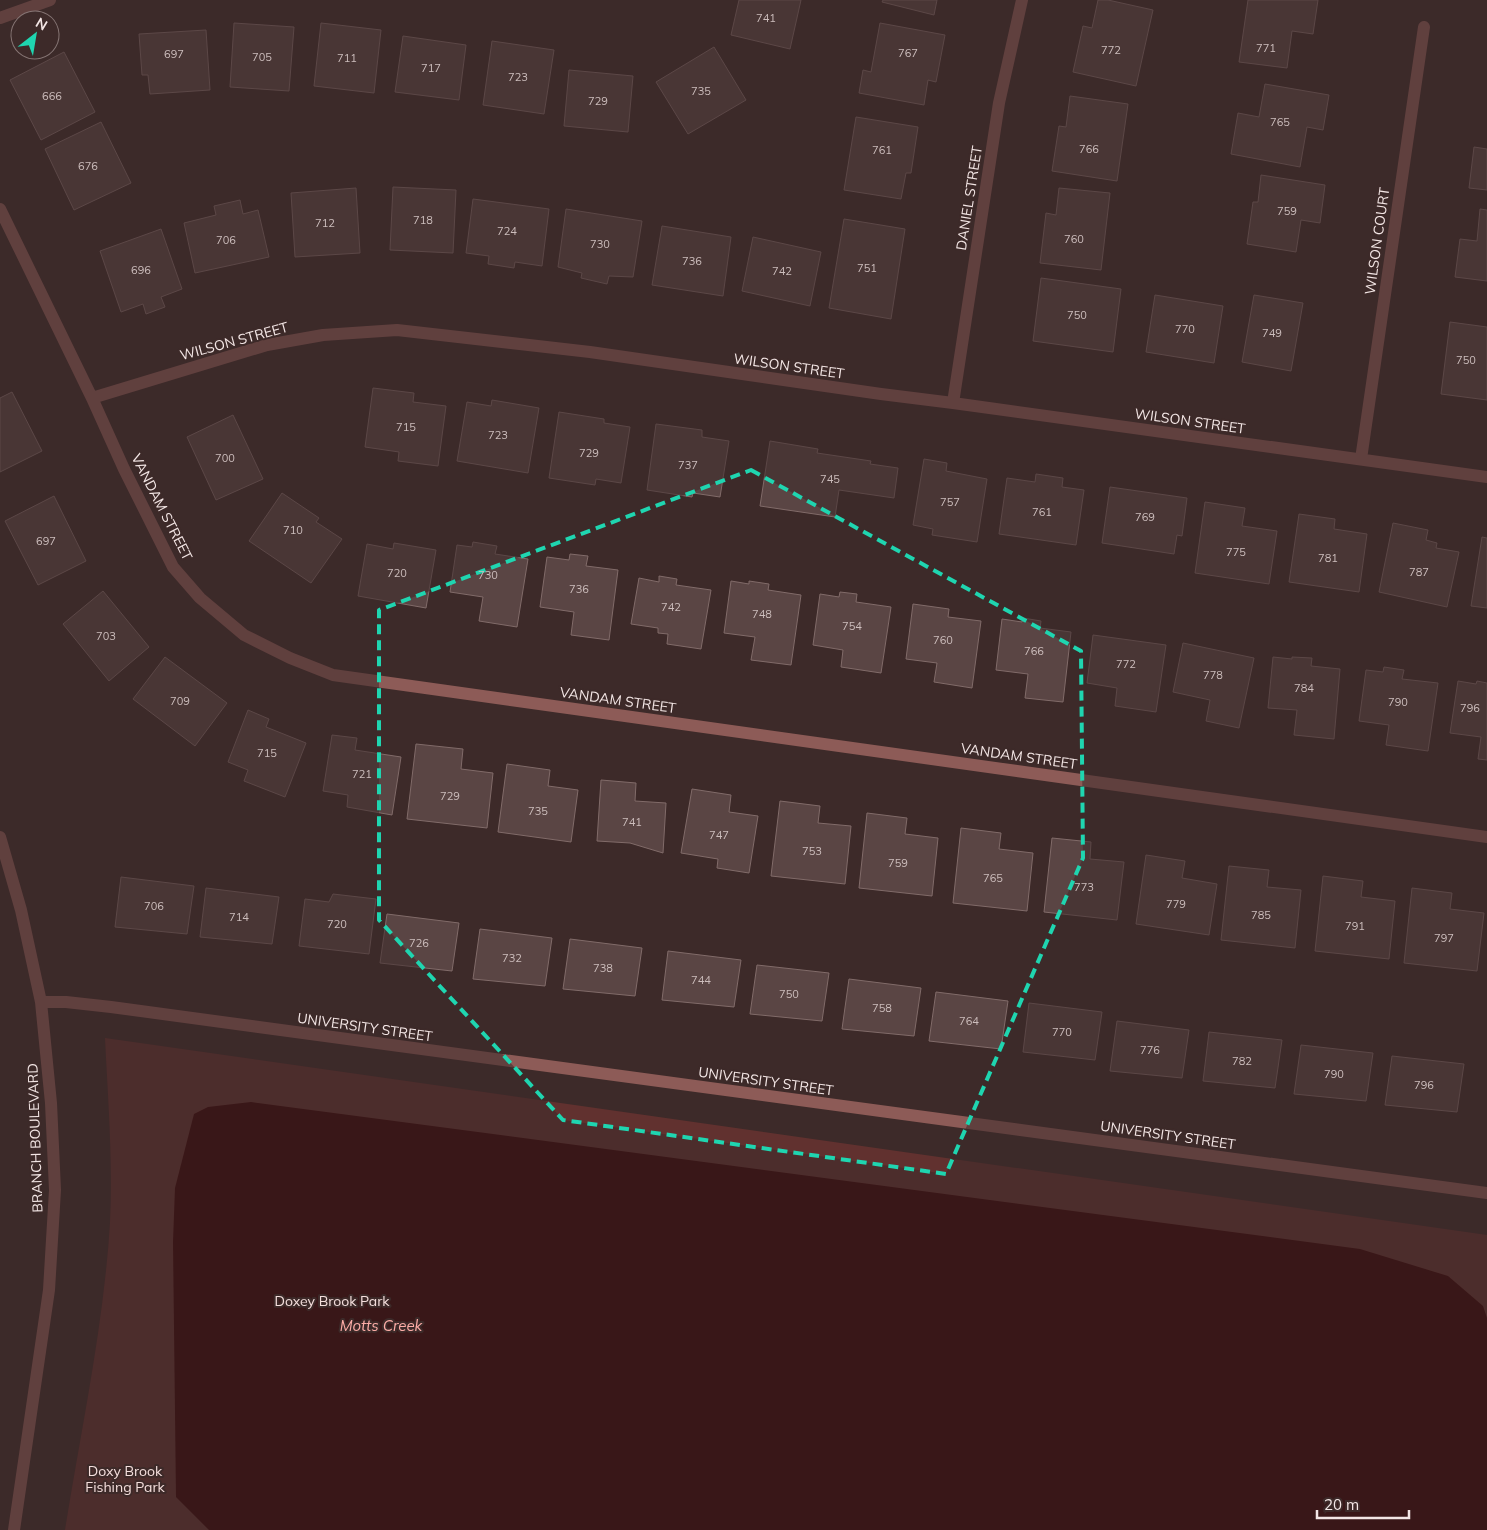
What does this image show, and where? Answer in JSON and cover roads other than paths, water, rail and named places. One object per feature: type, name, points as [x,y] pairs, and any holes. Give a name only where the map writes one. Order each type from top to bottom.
[{"type":"street","points":[[0,18],[50,0]]},
{"type":"street","name":"DANIEL STREET","points":[[953,403],[999,103],[1022,0]]},
{"type":"street","name":"WILSON COURT","points":[[1361,459],[1424,27]]},
{"type":"street","name":"VANDAM STREET","points":[[0,209],[173,567],[200,598],[244,635],[290,658],[333,675],[1487,837]]},
{"type":"street","name":"WILSON STREET","points":[[92,398],[267,345],[323,335],[397,330],[590,352],[1487,477]]},
{"type":"street","name":"BRANCH BOULEVARD","points":[[0,837],[21,910],[41,1002],[52,1103],[55,1190],[49,1290],[14,1530]]},
{"type":"street","name":"UNIVERSITY STREET","points":[[41,1002],[66,1002],[102,1006],[1487,1193]]},
{"type":"water","name":"Motts Creek","points":[[251,1102],[1360,1249],[1448,1276],[1483,1306],[1487,1318],[1487,1530],[209,1530],[176,1497],[173,1242],[175,1188],[194,1114],[208,1107]]},
{"type":"park label","name":"Doxey Brook Park","points":[[332,1301]]},
{"type":"park label","name":"Doxy Brook Fishing Park","points":[[125,1479]]}]
